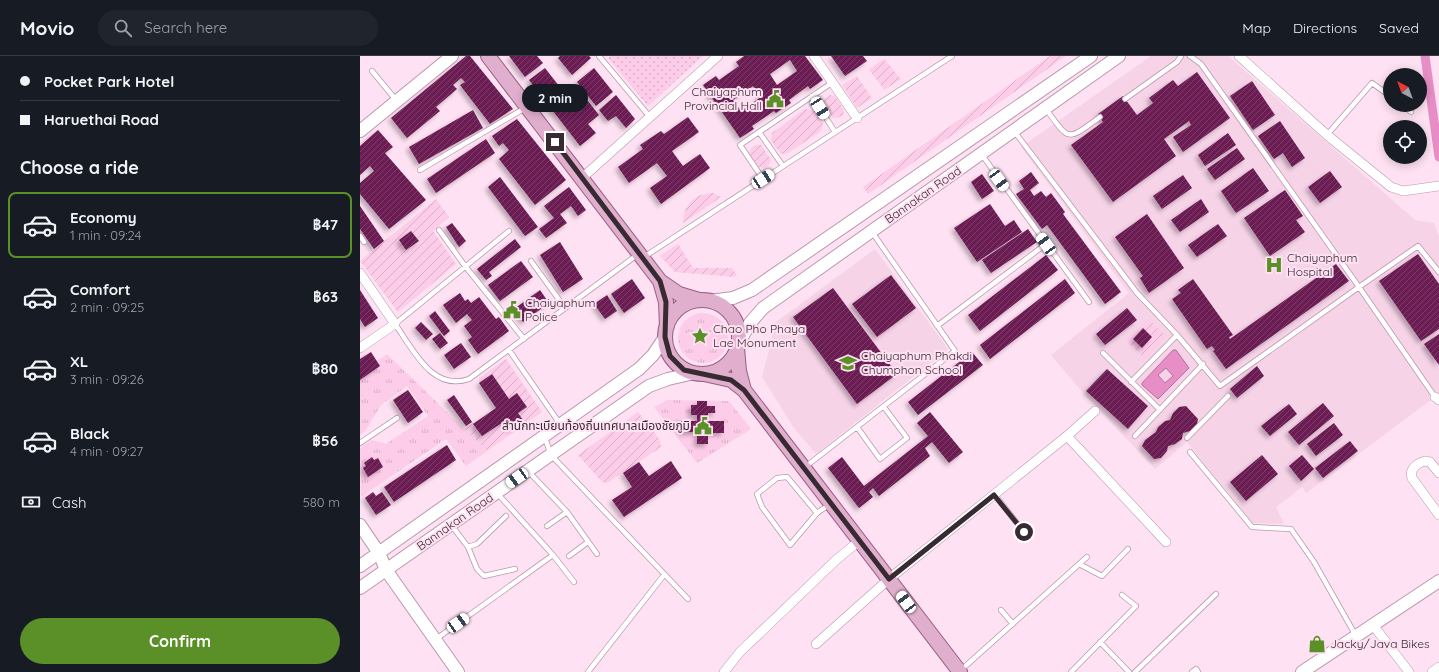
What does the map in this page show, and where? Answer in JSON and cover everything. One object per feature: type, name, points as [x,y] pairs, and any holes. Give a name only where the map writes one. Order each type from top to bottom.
[{"type":"main road","points":[[488,56],[660,281],[679,294],[722,306],[731,314],[737,324],[739,336],[739,371],[744,390]]},
{"type":"main road","points":[[660,281],[666,302],[666,347],[673,360],[684,370],[731,380],[744,390],[959,672]]},
{"type":"main road","points":[[666,331],[671,316],[679,308],[688,303],[705,301]]},
{"type":"main road","points":[[699,374],[715,372],[724,367],[732,358],[738,346]]},
{"type":"street","points":[[360,131],[452,56]]},
{"type":"street","points":[[582,178],[718,56]]},
{"type":"street","points":[[814,56],[857,118]]},
{"type":"street","name":"Bannakan Road","points":[[705,301],[733,298],[752,290],[1090,56]]},
{"type":"street","name":"Bannakan Road","points":[[738,346],[750,323],[763,308],[1119,56]]},
{"type":"street","points":[[1239,56],[1327,135],[1390,187],[1403,191],[1435,187]]},
{"type":"street","points":[[1071,70],[1081,83]]},
{"type":"street","points":[[936,163],[946,178]]},
{"type":"street","points":[[826,238],[838,255]]},
{"type":"street","points":[[360,273],[395,324],[360,348]]},
{"type":"street","name":"Bannakan Road","points":[[360,566],[639,369],[653,355],[666,331]]},
{"type":"street","name":"Bannakan Road","points":[[360,588],[649,386],[668,379],[699,374]]},
{"type":"street","points":[[816,644],[889,579],[1067,436],[1095,411]]},
{"type":"street","points":[[1067,436],[1166,542]]},
{"type":"street","points":[[1439,473],[1430,462],[1425,460],[1411,470],[1410,473],[1439,515]]},
{"type":"street","points":[[360,525],[379,552],[386,570],[458,672]]},
{"type":"street","points":[[724,672],[740,652],[836,560],[859,541]]},
{"type":"street","points":[[1302,672],[1439,581]]},
{"type":"street","points":[[1373,625],[1409,672]]},
{"type":"street","points":[[1432,672],[1439,667]]},
{"type":"lane","points":[[599,56],[650,118]]},
{"type":"lane","points":[[509,231],[395,324],[428,369],[444,381],[459,383],[469,379],[566,308],[641,256],[763,179],[952,56]]},
{"type":"lane","points":[[1125,99],[1177,62],[1181,56]]},
{"type":"lane","points":[[1190,56],[1201,64],[1437,399]]},
{"type":"lane","points":[[372,71],[397,101]]},
{"type":"lane","points":[[763,179],[740,145],[833,82]]},
{"type":"lane","points":[[1327,135],[1372,83],[1383,91]]},
{"type":"lane","points":[[812,96],[836,132]]},
{"type":"lane","points":[[420,170],[527,107]]},
{"type":"lane","points":[[1045,108],[1062,131],[1067,135],[1074,135],[1100,117]]},
{"type":"lane","points":[[1014,130],[1137,293],[1177,334],[1220,386],[1418,246],[1439,272]]},
{"type":"lane","points":[[759,132],[783,166]]},
{"type":"lane","points":[[980,154],[1089,302]]},
{"type":"lane","points":[[439,230],[465,266],[524,339]]},
{"type":"lane","points":[[804,468],[955,351],[871,231]]},
{"type":"lane","points":[[360,236],[364,242]]},
{"type":"lane","points":[[937,326],[1046,244]]},
{"type":"lane","points":[[531,260],[566,308]]},
{"type":"lane","points":[[1132,382],[1177,334]]},
{"type":"lane","points":[[508,350],[560,424]]},
{"type":"lane","points":[[1103,353],[1160,410]]},
{"type":"lane","points":[[1135,436],[1203,364]]},
{"type":"lane","points":[[1187,438],[1228,396]]},
{"type":"lane","points":[[857,427],[880,459],[907,438],[884,407]]},
{"type":"lane","points":[[360,443],[397,418]]},
{"type":"lane","points":[[544,436],[551,455],[688,599]]},
{"type":"lane","points":[[1190,452],[1252,527],[1292,529],[1314,562],[1356,636]]},
{"type":"lane","points":[[528,471],[567,512],[597,554]]},
{"type":"lane","points":[[817,513],[787,477],[778,478],[757,494],[762,507],[790,545],[817,513],[831,504]]},
{"type":"lane","points":[[496,492],[553,555],[574,582]]},
{"type":"lane","points":[[994,495],[1024,532]]},
{"type":"lane","points":[[547,526],[567,512]]},
{"type":"lane","points":[[468,547],[477,544],[506,516]]},
{"type":"lane","points":[[451,524],[468,547],[477,570],[484,576],[515,569]]},
{"type":"lane","points":[[569,556],[588,542]]},
{"type":"lane","points":[[1079,564],[1102,576],[1128,549]]},
{"type":"lane","points":[[435,640],[553,555]]},
{"type":"lane","points":[[959,672],[1087,557]]},
{"type":"lane","points":[[588,672],[664,575]]},
{"type":"lane","points":[[1135,672],[1216,594]]},
{"type":"lane","points":[[1071,672],[1136,606],[1122,595]]},
{"type":"lane","points":[[1000,610],[1013,624]]},
{"type":"lane","points":[[1100,642],[1129,672]]},
{"type":"lane","points":[[1192,672],[1196,669],[1198,672]]},
{"type":"shaded area","name":"Chaiyaphum Hospital","points":[[1151,56],[1228,56],[1415,220],[1434,223],[1439,237],[1439,394],[1306,493],[1302,487],[1276,507],[1284,524],[1253,523],[1187,442],[1155,469],[1078,387],[1051,355],[1129,293],[1021,147]]},
{"type":"shaded area","name":"Chaiyaphum Phakdi Chumphon School","points":[[875,249],[948,349],[816,454],[794,428],[762,377],[776,322]]},
{"type":"shaded area","points":[[1173,350],[1176,350],[1189,368],[1158,399],[1142,385],[1142,383]],"holes":[[[1166,368],[1173,376],[1165,383],[1158,375]]]},
{"type":"green space","points":[[611,56],[703,56],[648,106],[608,58]]},
{"type":"green space","points":[[1050,56],[1066,56],[868,194],[863,187]]},
{"type":"green space","points":[[884,59],[901,79],[884,90],[869,69]]},
{"type":"green space","points":[[857,76],[872,98],[857,108],[842,85]]},
{"type":"green space","points":[[830,95],[835,96],[844,110],[843,115],[837,118],[833,118],[823,103],[824,99]]},
{"type":"green space","points":[[805,109],[815,111],[821,118],[823,123],[822,129],[820,132],[788,153],[781,154],[771,141],[772,133]]},
{"type":"green space","points":[[756,145],[761,145],[771,160],[769,165],[764,168],[759,167],[749,153],[751,148]]},
{"type":"green space","points":[[713,193],[721,197],[683,223],[685,210],[691,201],[700,195]]},
{"type":"green space","points":[[436,199],[449,217],[433,231],[456,264],[398,312],[360,261]]},
{"type":"green space","points":[[678,244],[693,268],[732,268],[737,275],[734,277],[675,272],[660,256]]},
{"type":"green space","points":[[703,313],[712,315],[723,324],[728,338],[726,347],[717,358],[703,363],[694,361],[683,352],[678,338],[680,329],[689,318]]},
{"type":"green space","points":[[1148,319],[1166,336],[1145,359],[1126,341]]},
{"type":"green space","points":[[387,354],[487,451],[466,466],[446,439],[361,497],[360,448],[372,440],[386,444],[428,416],[407,386],[381,405],[365,431],[360,435],[360,380],[380,366],[377,361]]},
{"type":"green space","points":[[506,359],[542,412],[487,451],[464,429],[472,422],[482,436],[505,421],[510,429],[523,420],[518,413],[527,407],[518,394],[509,399],[492,374],[479,383],[479,378]]},
{"type":"green space","points":[[667,400],[729,401],[751,429],[697,463],[654,407]]},
{"type":"green space","points":[[638,412],[660,440],[661,447],[607,483],[602,482],[578,455]]},
{"type":"building","points":[[466,56],[470,56],[513,109],[490,124],[460,85],[465,82],[461,78],[453,85],[457,89],[436,107],[440,111],[407,138],[391,118]]},
{"type":"building","points":[[509,56],[537,56],[543,63],[525,77]]},
{"type":"building","points":[[560,56],[589,56],[591,58],[572,75],[558,58]]},
{"type":"building","name":"Chaiyaphum Provincial Hall","points":[[744,56],[805,56],[823,80],[810,89],[808,86],[789,100],[791,103],[776,113],[774,111],[752,126],[754,129],[740,138],[703,85],[716,76],[719,80],[739,66],[736,62]],"holes":[[[790,60],[797,71],[777,85],[770,74]],[[753,86],[761,97],[741,111],[733,100]]]},
{"type":"building","points":[[831,56],[863,56],[867,61],[845,76]]},
{"type":"building","points":[[545,68],[577,109],[588,101],[599,115],[588,124],[596,133],[580,146],[529,80]]},
{"type":"building","points":[[594,68],[613,92],[596,106],[577,82]]},
{"type":"building","points":[[1197,72],[1230,118],[1183,152],[1173,137],[1191,125],[1189,121],[1164,139],[1176,156],[1113,202],[1071,145],[1103,122],[1098,114],[1123,96],[1137,115],[1153,103],[1149,98],[1173,80],[1178,86]]},
{"type":"building","points":[[1252,81],[1275,115],[1253,130],[1230,96]]},
{"type":"building","points":[[616,95],[635,119],[626,128],[616,116],[608,121],[599,110]]},
{"type":"building","points":[[473,110],[483,128],[419,164],[409,147]]},
{"type":"building","points":[[688,117],[699,132],[672,151],[683,166],[700,154],[710,168],[661,204],[650,188],[667,176],[657,163],[629,183],[618,167],[643,149],[640,145],[661,131],[664,134]]},
{"type":"building","points":[[517,119],[566,180],[535,205],[499,159],[509,150],[503,143],[499,146],[492,136]]},
{"type":"building","points":[[1280,121],[1305,158],[1292,167],[1283,153],[1274,159],[1258,136]]},
{"type":"building","points":[[378,130],[393,147],[385,153],[426,200],[389,229],[360,194],[360,183],[374,171],[370,166],[360,175],[360,146]]},
{"type":"building","points":[[1228,133],[1236,145],[1205,166],[1198,155]]},
{"type":"building","points":[[486,139],[495,153],[436,193],[427,179]]},
{"type":"building","points":[[1237,148],[1245,159],[1215,180],[1207,169]]},
{"type":"building","points":[[1253,168],[1269,191],[1236,213],[1221,191]]},
{"type":"building","points":[[1330,171],[1342,187],[1320,203],[1308,187]]},
{"type":"building","points":[[1031,172],[1039,183],[1030,190],[1034,196],[1041,191],[1046,197],[1051,193],[1065,212],[1063,214],[1121,292],[1105,304],[1047,225],[1042,229],[1016,194],[1024,189],[1019,181]]},
{"type":"building","points":[[982,174],[994,191],[982,199],[971,182]]},
{"type":"building","points":[[1183,175],[1192,188],[1162,209],[1153,196]]},
{"type":"building","points":[[500,177],[538,227],[525,236],[488,187]]},
{"type":"building","points":[[569,187],[586,210],[578,216],[571,206],[560,214],[567,223],[546,238],[539,229],[554,218],[544,206]]},
{"type":"building","points":[[1285,190],[1303,216],[1296,220],[1305,232],[1270,256],[1244,218]]},
{"type":"building","points":[[1201,199],[1209,212],[1180,232],[1171,220]]},
{"type":"building","points":[[990,204],[1005,226],[1014,220],[1022,232],[977,262],[954,228]]},
{"type":"building","points":[[360,206],[384,241],[374,249],[360,229]]},
{"type":"building","points":[[1147,214],[1184,268],[1149,293],[1140,278],[1143,276],[1115,237]]},
{"type":"building","points":[[452,223],[466,241],[459,247],[446,227]]},
{"type":"building","points":[[1218,224],[1227,236],[1197,257],[1188,245]]},
{"type":"building","points":[[1028,229],[1037,242],[991,273],[982,260]]},
{"type":"building","points":[[411,231],[419,241],[406,250],[399,240]]},
{"type":"building","points":[[515,239],[521,247],[489,272],[492,276],[486,280],[477,269]]},
{"type":"building","points":[[560,242],[583,279],[563,292],[540,255]]},
{"type":"building","points":[[1418,254],[1439,284],[1439,329],[1421,341],[1379,281]]},
{"type":"building","points":[[1046,255],[1058,270],[980,331],[968,315]]},
{"type":"building","points":[[521,261],[533,277],[500,301],[488,285]]},
{"type":"building","points":[[1336,264],[1349,281],[1226,369],[1213,351],[1215,350],[1212,346],[1207,349],[1172,299],[1181,293],[1178,290],[1193,279],[1233,335],[1229,337],[1230,339]]},
{"type":"building","points":[[891,275],[916,308],[877,337],[852,304]]},
{"type":"building","points":[[632,279],[645,298],[624,313],[611,294]]},
{"type":"building","points":[[1065,279],[1075,293],[990,359],[980,345]]},
{"type":"building","points":[[833,288],[897,374],[857,404],[793,317]]},
{"type":"building","points":[[360,290],[378,318],[365,327],[360,319]]},
{"type":"building","points":[[540,290],[549,303],[523,322],[514,309]]},
{"type":"building","points":[[460,293],[465,301],[468,299],[471,303],[479,297],[496,319],[499,317],[509,331],[478,354],[468,340],[472,337],[464,326],[472,320],[467,314],[456,323],[443,305]]},
{"type":"building","points":[[607,295],[617,311],[605,319],[594,304]]},
{"type":"building","points":[[1127,308],[1137,320],[1105,345],[1096,334]]},
{"type":"building","points":[[435,311],[450,331],[444,336],[429,316]]},
{"type":"building","points":[[421,322],[433,334],[426,340],[415,328]]},
{"type":"building","points":[[1143,328],[1152,337],[1142,348],[1133,339]]},
{"type":"building","points":[[440,333],[448,343],[440,349],[432,339]]},
{"type":"building","points":[[1439,334],[1439,365],[1424,344]]},
{"type":"building","points":[[461,343],[471,357],[454,369],[444,355]]},
{"type":"building","points":[[371,352],[380,366],[360,380],[360,359]]},
{"type":"building","points":[[972,352],[983,365],[918,415],[908,402]]},
{"type":"building","points":[[1257,366],[1264,376],[1237,398],[1230,389]]},
{"type":"building","points":[[1107,369],[1148,406],[1128,429],[1086,391]]},
{"type":"building","points":[[492,374],[509,399],[517,393],[527,407],[518,413],[523,420],[510,429],[505,421],[482,436],[473,424],[496,408],[479,383]]},
{"type":"building","points":[[408,390],[423,412],[408,423],[393,400]]},
{"type":"building","points":[[454,395],[472,422],[466,426],[447,400]]},
{"type":"building","name":"สำนักทะเบียนท้องถิ่นเทศบาลเมืองชัยภูมิ","points":[[697,401],[707,401],[707,406],[715,406],[715,413],[708,413],[708,421],[724,421],[724,433],[708,433],[708,444],[697,444],[697,432],[681,432],[681,421],[697,421],[697,415],[691,415],[691,405],[697,405]]},
{"type":"building","points":[[1323,403],[1334,416],[1299,445],[1288,432]]},
{"type":"building","points":[[1289,404],[1297,414],[1270,436],[1261,426]]},
{"type":"building","points":[[1186,406],[1198,419],[1197,424],[1190,431],[1183,433],[1182,439],[1175,444],[1168,446],[1167,451],[1161,458],[1154,459],[1142,446],[1145,440],[1156,432],[1158,427],[1165,421],[1170,420],[1173,413],[1179,407]]},
{"type":"building","points":[[930,412],[963,452],[949,463],[932,442],[925,448],[930,456],[879,496],[873,488],[869,492],[873,497],[859,508],[828,468],[842,457],[864,486],[928,436],[917,423]]},
{"type":"building","points":[[1334,423],[1343,435],[1316,456],[1307,444]]},
{"type":"building","points":[[1350,441],[1358,451],[1323,478],[1315,468]]},
{"type":"building","points":[[447,445],[456,460],[394,502],[384,487]]},
{"type":"building","points":[[1262,455],[1278,474],[1246,501],[1230,482]]},
{"type":"building","points":[[1302,455],[1314,469],[1301,481],[1289,466]]},
{"type":"building","points":[[372,457],[374,460],[378,458],[383,467],[368,477],[363,468],[366,466],[364,463]]},
{"type":"building","points":[[671,461],[682,478],[624,517],[612,500],[632,487],[623,473],[639,462],[649,476]]},
{"type":"building","points":[[373,492],[376,496],[382,492],[391,505],[376,515],[365,498]]},
{"type":"waterway","points":[[1425,56],[1439,157]]},
{"type":"place","name":"Chaiyaphum Provincial Hall","points":[[775,99]]},
{"type":"place","name":"Chaiyaphum Hospital","points":[[1274,265]]},
{"type":"place","name":"Chaiyaphum Police","points":[[512,310]]},
{"type":"place","name":"Chao Pho Phaya Lae Monument","points":[[700,336]]},
{"type":"place","name":"Chaiyaphum Phakdi Chumphon School","points":[[848,363]]},
{"type":"place","name":"สำนักทะเบียนท้องถิ่นเทศบาลเมืองชัยภูมิ","points":[[703,426]]},
{"type":"place","name":"Jacky/Java Bikes","points":[[1317,644]]},
{"type":"route","points":[[555,142],[660,281],[666,302],[666,347],[676,364],[684,370],[694,373],[731,380],[744,390],[889,579],[994,495],[1024,532]]}]
